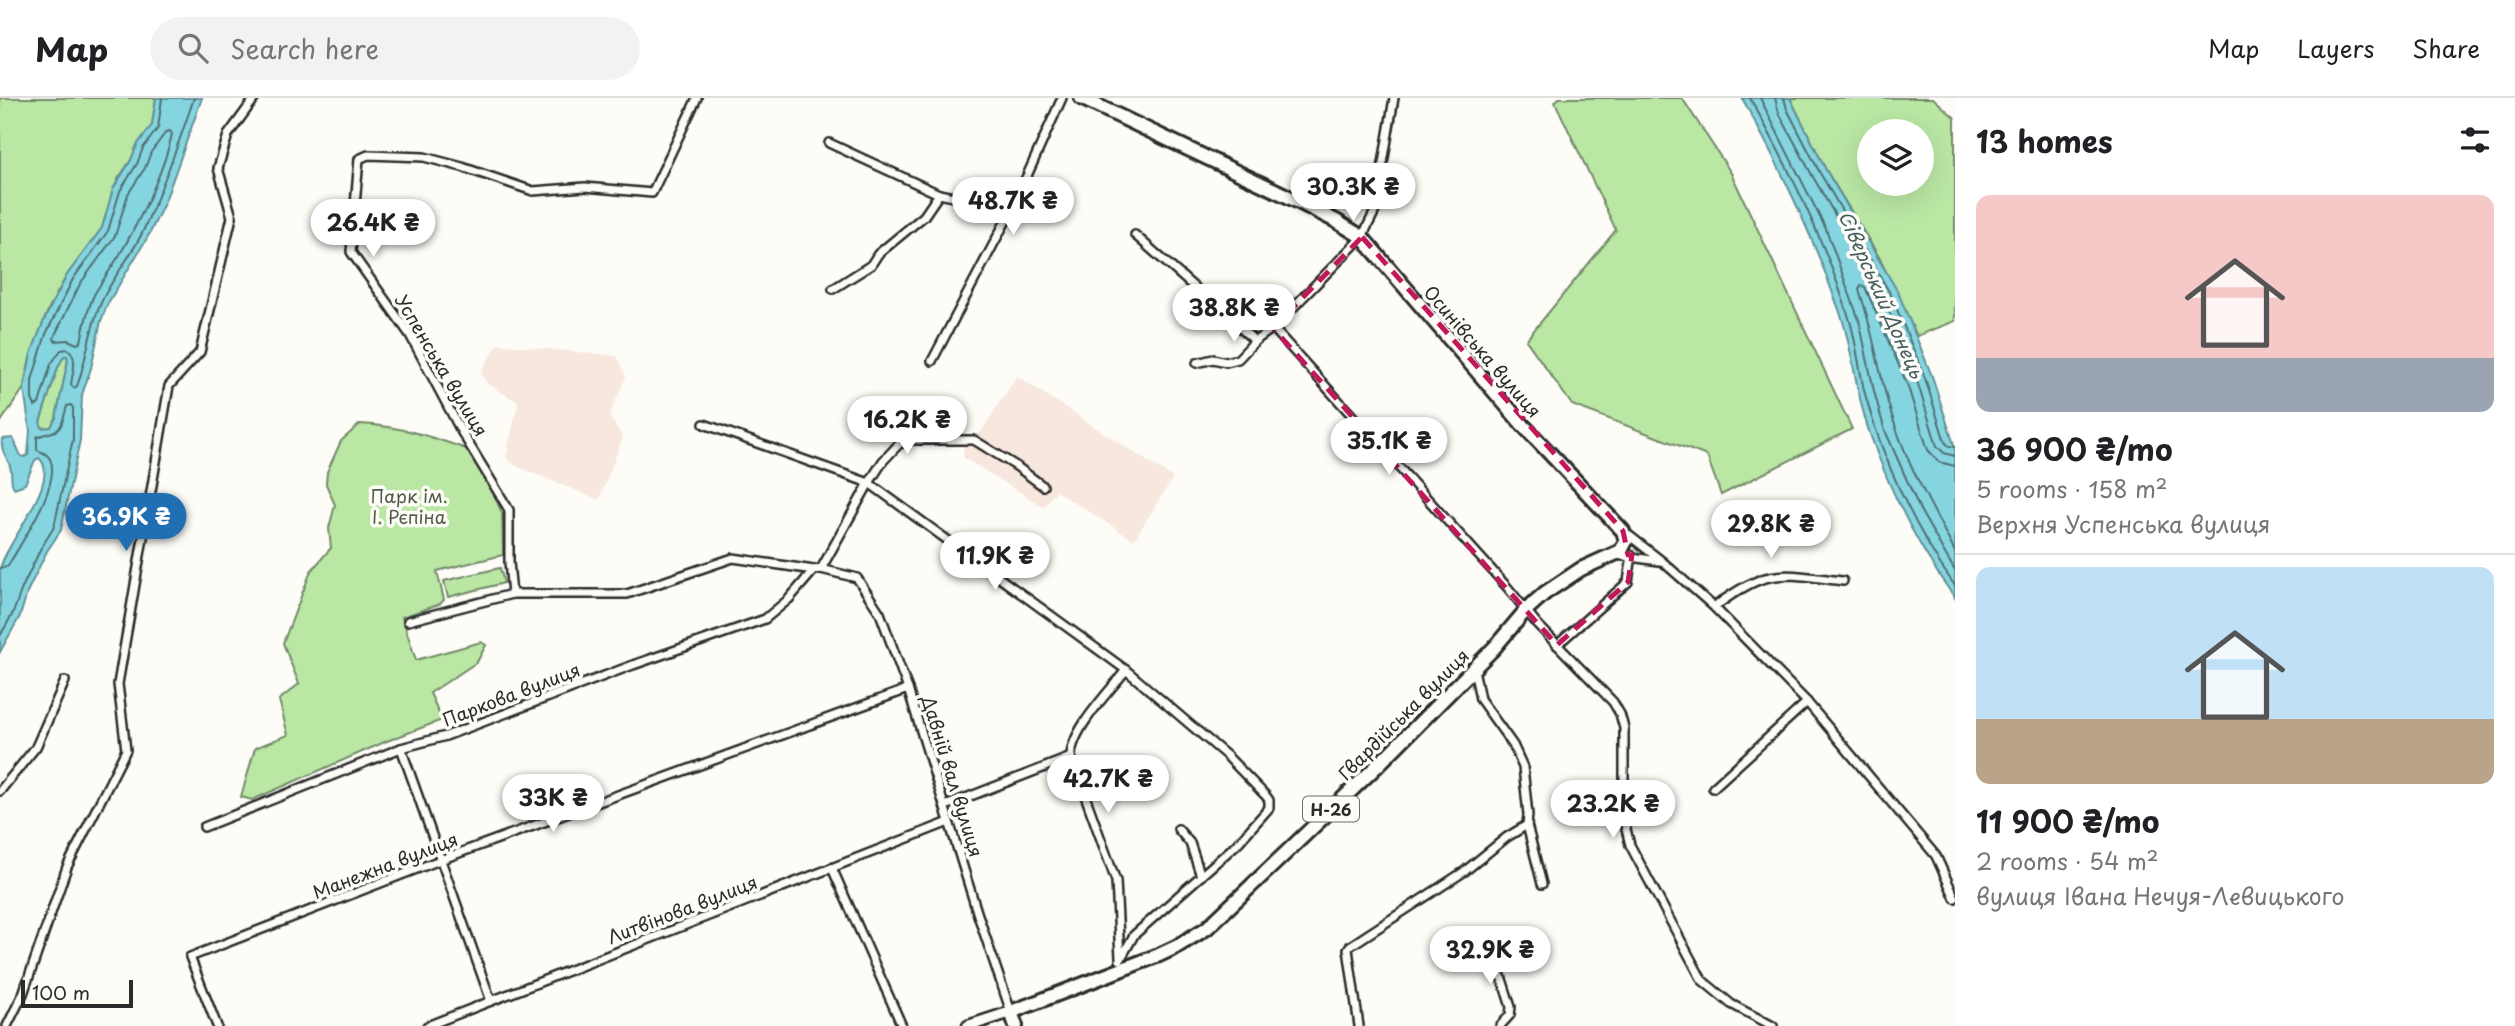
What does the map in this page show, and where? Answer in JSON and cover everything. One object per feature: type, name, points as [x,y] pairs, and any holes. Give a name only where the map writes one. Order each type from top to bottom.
[{"type":"main road","name":"Осинівська вулиця","points":[[1081,98],[1293,199],[1362,237],[1523,425],[1623,531]]},
{"type":"main road","points":[[1616,555],[1625,547],[1623,531]]},
{"type":"main road","name":"Гвардійська вулиця","points":[[1011,1012],[1120,965],[1176,947],[1222,916],[1474,668],[1526,610],[1545,593],[1581,569],[1616,555]]},
{"type":"main road","name":"Давній вал вулиця","points":[[1011,1012],[1016,1026]]},
{"type":"street","points":[[7,1026],[23,994],[66,867],[126,750],[118,684],[169,386],[200,352],[232,216],[218,168],[228,135],[255,98]]},
{"type":"street","name":"Успенська вулиця","points":[[512,594],[509,510],[461,431],[410,335],[351,252],[359,159],[368,155],[424,158],[463,167],[533,191],[585,187],[652,193],[697,98]]},
{"type":"street","points":[[932,360],[1012,209],[1062,98]]},
{"type":"street","points":[[1197,363],[1213,359],[1235,361],[1273,328],[1362,237],[1374,211],[1394,98]]},
{"type":"street","points":[[829,143],[939,194],[1012,209]]},
{"type":"street","points":[[833,289],[871,264],[878,254],[924,216],[939,194]]},
{"type":"street","points":[[1135,235],[1255,341]]},
{"type":"street","points":[[1273,328],[1557,645],[1613,702],[1620,713],[1624,728],[1626,833],[1630,845],[1702,980],[1731,1004],[1773,1026]]},
{"type":"street","points":[[704,424],[869,483],[1126,670],[1251,779],[1269,800],[1269,808],[1238,843],[1134,935],[1120,965]]},
{"type":"street","name":"Паркова вулиця","points":[[204,827],[401,748],[446,736],[633,665],[765,619],[818,570],[883,461],[899,444],[912,440],[974,440],[1043,486]]},
{"type":"street","name":"Осинівська вулиця","points":[[1623,531],[1714,607],[1807,702],[1936,856],[1955,898]]},
{"type":"street","points":[[1616,555],[1632,555],[1663,562]]},
{"type":"street","points":[[1557,645],[1628,582],[1632,555]]},
{"type":"street","name":"Давній вал вулиця","points":[[408,621],[512,594],[627,594],[733,558],[857,578],[880,613],[908,689],[1011,1012]]},
{"type":"street","points":[[1714,607],[1742,587],[1773,574],[1843,580]]},
{"type":"street","points":[[1474,668],[1479,698],[1513,745],[1523,767],[1527,825],[1542,884]]},
{"type":"street","points":[[1120,965],[1116,881],[1071,757],[1071,748],[1077,734],[1126,670]]},
{"type":"street","points":[[0,791],[36,747],[65,681]]},
{"type":"street","name":"Манежна вулиця","points":[[217,1026],[190,957],[440,860],[908,689]]},
{"type":"street","points":[[1713,788],[1807,702]]},
{"type":"street","points":[[401,748],[491,1001]]},
{"type":"street","points":[[945,806],[1071,757]]},
{"type":"street","name":"Литвінова вулиця","points":[[427,1026],[949,822]]},
{"type":"street","points":[[1359,1026],[1348,949],[1350,946],[1465,871],[1507,837],[1527,825]]},
{"type":"street","points":[[1178,829],[1191,843],[1200,876]]},
{"type":"street","points":[[832,868],[902,1026]]},
{"type":"street","points":[[1493,951],[1511,1007],[1510,1016],[1500,1026]]},
{"type":"street","name":"Гвардійська вулиця","points":[[968,1026],[1011,1012]]},
{"type":"highlighted area","points":[[1362,237],[1623,531],[1628,555],[1632,555],[1628,582],[1557,645],[1273,328]]},
{"type":"shaded area","points":[[498,344],[617,356],[626,377],[609,416],[623,437],[599,500],[516,466],[506,458],[518,402],[486,383],[481,371]]},
{"type":"shaded area","points":[[1017,376],[1173,478],[1134,540],[1056,491],[1044,507],[964,458],[962,435],[980,433]]},
{"type":"green space","points":[[0,98],[156,98],[152,125],[118,179],[102,228],[67,275],[49,308],[31,354],[24,388],[0,423]]},
{"type":"green space","points":[[1559,98],[1682,98],[1731,173],[1852,429],[1721,495],[1707,456],[1572,405],[1526,340],[1616,230],[1555,102]]},
{"type":"green space","points":[[1790,98],[1933,98],[1955,118],[1955,321],[1917,336],[1879,257],[1826,170]]},
{"type":"green space","points":[[64,356],[67,356],[68,360],[56,418],[51,427],[42,428],[40,422]]},
{"type":"green space","name":"Парк ім. І. Рєпіна","points":[[360,424],[404,430],[475,452],[502,513],[503,555],[437,571],[444,600],[440,604],[402,617],[416,660],[481,642],[486,645],[477,662],[430,693],[442,720],[252,800],[241,797],[255,748],[288,735],[279,700],[299,684],[283,643],[311,571],[331,548],[329,528],[335,505],[326,484],[327,472],[341,441]]},
{"type":"green space","points":[[500,568],[504,583],[448,597],[444,581]]},
{"type":"water","points":[[156,98],[202,98],[165,201],[150,233],[108,303],[101,321],[82,395],[80,440],[61,530],[47,551],[28,590],[20,616],[0,652],[0,570],[38,496],[44,468],[39,458],[35,460],[25,484],[14,488],[10,467],[2,448],[2,439],[13,438],[21,456],[28,455],[30,431],[24,388],[31,354],[45,318],[67,275],[102,228],[113,189],[137,145],[152,125]],"holes":[[[64,356],[67,356],[56,418],[51,427],[42,428],[40,422],[58,367]]]},
{"type":"water","name":"Сіверський Донець","points":[[1742,98],[1790,98],[1826,170],[1898,292],[1932,376],[1955,448],[1955,598],[1918,540],[1887,477],[1866,420],[1844,325],[1828,280],[1788,188]]}]
